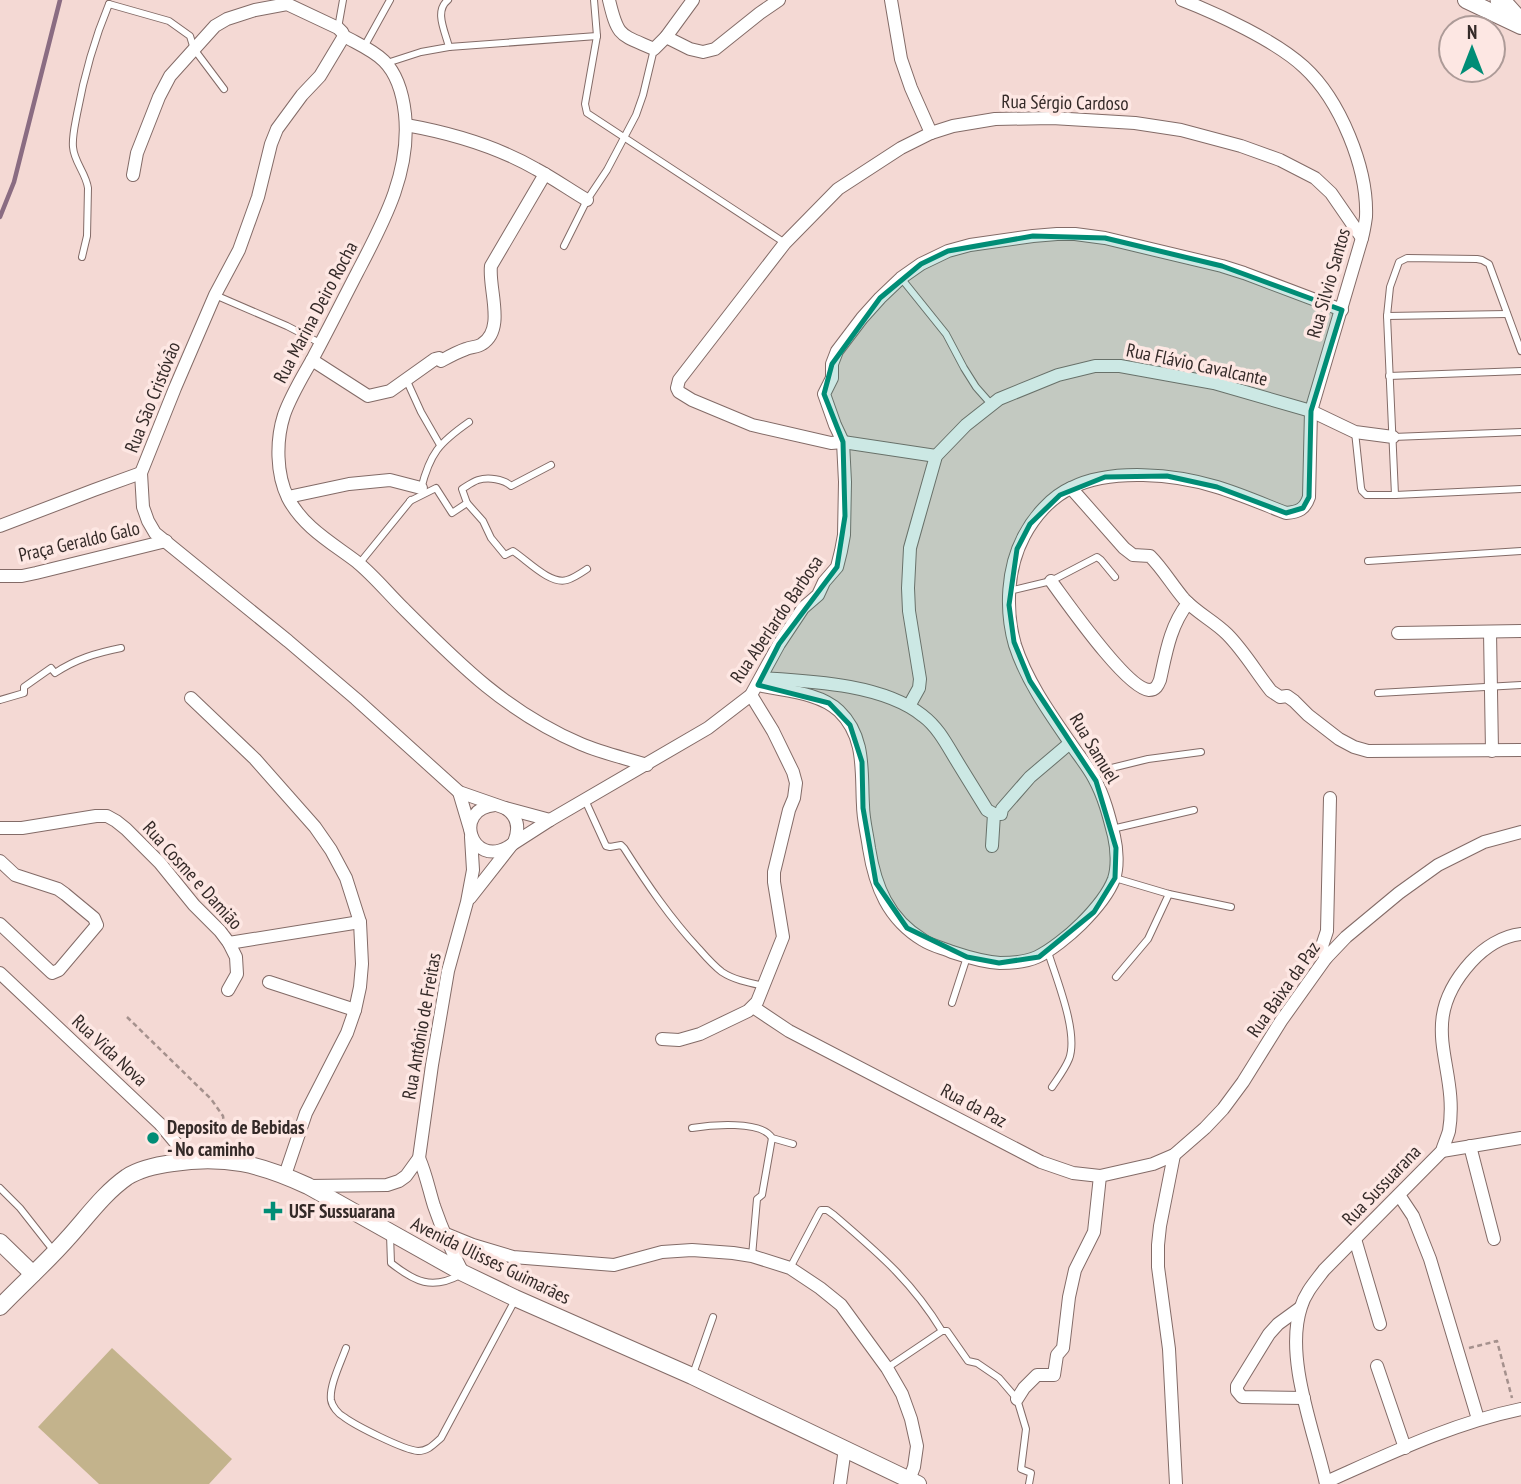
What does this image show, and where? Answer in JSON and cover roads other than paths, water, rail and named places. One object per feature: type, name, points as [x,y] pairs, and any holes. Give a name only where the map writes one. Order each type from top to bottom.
[{"type":"main road","points":[[1466,0],[1521,24]]},
{"type":"main road","points":[[1500,0],[1521,24]]},
{"type":"main road","name":"Avenida Ulisses Guimarães","points":[[0,1307],[55,1252],[90,1212],[129,1176],[147,1168],[190,1160],[228,1160],[285,1175],[463,1273],[692,1376],[913,1482]]},
{"type":"main road","points":[[0,1242],[33,1274]]},
{"type":"street","points":[[609,0],[615,25],[622,35],[654,50],[693,0]]},
{"type":"street","points":[[666,37],[690,49],[703,52],[715,49],[779,0]]},
{"type":"street","points":[[891,0],[901,59],[930,133]]},
{"type":"street","name":"Rua Silvio Santos","points":[[1182,0],[1248,30],[1302,65],[1318,80],[1339,116],[1357,156],[1366,217],[1363,238],[1311,411],[1309,497],[1298,512],[1286,513]]},
{"type":"street","points":[[133,175],[137,153],[170,76],[207,34],[222,22],[287,2],[341,32],[387,63]]},
{"type":"street","name":"Rua São Cristóvão","points":[[341,32],[320,76],[277,129],[258,197],[239,250],[215,295],[141,473],[143,507],[155,533],[346,691],[459,792],[500,806]]},
{"type":"street","name":"Rua Marina Deiro Rocha","points":[[387,63],[400,90],[406,125],[399,183],[383,224],[284,415],[279,448],[282,478],[288,497],[303,520],[335,548],[359,564],[482,684],[523,714],[554,731],[583,745],[646,765]]},
{"type":"street","name":"Rua Sérgio Cardoso","points":[[843,442],[831,443],[752,425],[679,392],[679,380],[785,243],[838,189],[901,148],[930,133],[995,119],[1052,118],[1135,123],[1181,130],[1241,146],[1299,168],[1331,193],[1363,238]]},
{"type":"street","points":[[406,125],[449,134],[490,147],[527,164],[587,200]]},
{"type":"street","points":[[312,360],[368,396],[390,391],[435,359],[442,361],[458,351],[483,344],[494,325],[491,266],[545,174]]},
{"type":"street","name":"Rua Aberlardo Barbosa","points":[[508,847],[708,729],[757,686],[779,644],[803,608],[818,595],[824,582],[837,566],[844,535],[845,482],[843,442],[824,394],[832,378],[832,364],[842,343],[855,326],[901,278],[921,264],[948,251],[970,245],[1033,236],[1075,234],[1222,266],[1342,310]]},
{"type":"street","name":"Rua Flávio Cavalcante","points":[[909,706],[915,698],[920,680],[909,611],[908,567],[915,530],[936,456],[991,404],[1026,386],[1058,375],[1094,366],[1112,365],[1214,383],[1311,411],[1355,432],[1393,438]]},
{"type":"street","points":[[843,442],[936,456]]},
{"type":"street","points":[[0,526],[141,473]]},
{"type":"street","name":"Rua Samuel","points":[[1115,878],[1116,848],[1111,819],[1096,781],[1030,681],[1014,642],[1009,591],[1017,548],[1030,524],[1048,505],[1071,488],[1105,477],[1167,476],[1217,486],[1286,513]]},
{"type":"street","points":[[288,497],[370,481],[390,480],[421,488]]},
{"type":"street","points":[[1071,488],[1124,548],[1133,555],[1150,556],[1188,603],[1231,637],[1270,691],[1280,697],[1287,696],[1339,739],[1368,751],[1521,750]]},
{"type":"street","name":"Praça Geraldo Galo","points":[[0,576],[22,576],[166,541]]},
{"type":"street","points":[[1051,581],[1111,658],[1134,682],[1149,690],[1154,689],[1160,680],[1171,635],[1188,603]]},
{"type":"street","points":[[1398,633],[1521,631]]},
{"type":"street","points":[[1490,632],[1492,751]]},
{"type":"street","points":[[757,686],[842,686],[880,695],[909,706],[935,728],[987,810],[994,814],[1000,814],[1030,777],[1070,743]]},
{"type":"street","points":[[757,686],[809,696],[829,703],[841,712],[850,725],[858,742],[862,762],[863,808],[876,883],[891,911],[925,942],[967,957],[999,963],[1027,961],[1039,957],[1072,933],[1094,912],[1115,878]]},
{"type":"street","points":[[662,1039],[679,1040],[700,1034],[753,1007],[761,995],[783,937],[775,872],[796,783],[757,686]]},
{"type":"street","points":[[191,698],[255,759],[315,827],[346,878],[360,922],[362,964],[355,1010],[347,1033],[306,1113],[285,1175]]},
{"type":"street","points":[[459,792],[475,843],[487,851],[502,851],[514,842],[517,834],[515,818],[510,811],[500,806]]},
{"type":"street","points":[[1326,958],[1322,946],[1327,930],[1330,798]]},
{"type":"street","points":[[471,833],[474,814],[488,806],[500,806],[550,820]]},
{"type":"street","points":[[992,846],[994,814]]},
{"type":"street","name":"Rua Cosme e Damião","points":[[0,828],[22,828],[83,817],[107,816],[117,821],[160,863],[229,943],[236,957],[237,974],[228,990]]},
{"type":"street","name":"Rua Baixa da Paz","points":[[1205,1128],[1243,1082],[1281,1021],[1326,958],[1346,937],[1399,892],[1438,865],[1484,842],[1521,832]]},
{"type":"street","name":"Rua Antônio de Freitas","points":[[463,1273],[435,1209],[427,1175],[419,1158],[448,971],[473,870],[471,833]]},
{"type":"street","name":"Rua Antônio de Freitas","points":[[467,902],[508,847]]},
{"type":"street","points":[[0,861],[15,875],[65,894],[94,918],[97,925],[59,970],[52,973],[0,924]]},
{"type":"street","points":[[229,943],[360,922]]},
{"type":"street","points":[[1327,930],[1346,937]]},
{"type":"street","name":"Rua Sussuarana","points":[[1517,1405],[1405,1448],[1326,1483],[1304,1398],[1296,1331],[1300,1308],[1316,1280],[1442,1151],[1450,1116],[1442,1046],[1444,1009],[1457,979],[1480,952],[1497,942],[1521,934]]},
{"type":"street","name":"Rua Vida Nova","points":[[0,973],[160,1124],[190,1160]]},
{"type":"street","points":[[269,982],[355,1010]]},
{"type":"street","name":"Rua da Paz","points":[[753,1007],[789,1031],[1041,1162],[1073,1173],[1100,1176],[1153,1164],[1174,1155],[1205,1128]]},
{"type":"street","points":[[1442,1151],[1521,1138]]},
{"type":"street","points":[[1470,1146],[1494,1239]]},
{"type":"street","points":[[1174,1155],[1160,1226],[1158,1267],[1169,1349],[1176,1484]]},
{"type":"street","points":[[308,1186],[387,1185],[406,1176],[419,1158]]},
{"type":"street","points":[[1017,1399],[1037,1375],[1054,1375],[1057,1355],[1063,1348],[1075,1270],[1094,1232],[1100,1176]]},
{"type":"street","points":[[1399,1195],[1413,1216],[1430,1259],[1478,1419]]},
{"type":"street","points":[[446,1234],[513,1257],[614,1265],[662,1252],[692,1250],[752,1256],[790,1268],[841,1305],[887,1368],[902,1394],[917,1446],[913,1482]]},
{"type":"street","points":[[1355,1239],[1380,1324]]},
{"type":"street","points":[[1300,1308],[1269,1334],[1237,1386],[1237,1391],[1242,1397],[1304,1398]]},
{"type":"street","points":[[1377,1366],[1405,1448]]},
{"type":"street","points":[[840,1484],[845,1448]]},
{"type":"lane","points":[[341,32],[343,0]]},
{"type":"lane","points":[[364,47],[390,0]]},
{"type":"lane","points":[[448,0],[442,5],[440,13],[450,47]]},
{"type":"lane","points":[[594,0],[597,36],[584,104],[587,113],[785,243]]},
{"type":"lane","points":[[82,257],[87,236],[88,188],[75,157],[73,141],[89,59],[108,2],[169,21],[190,36],[194,48],[224,89]]},
{"type":"lane","points":[[387,63],[421,52],[450,47],[597,36]]},
{"type":"lane","points":[[564,246],[636,115],[654,50]]},
{"type":"lane","points":[[1395,495],[1387,316],[1390,287],[1399,262],[1407,258],[1477,259],[1489,264],[1521,351]]},
{"type":"lane","points":[[901,278],[946,334],[976,387],[991,404]]},
{"type":"lane","points":[[215,295],[320,343]]},
{"type":"lane","points":[[1387,316],[1507,314]]},
{"type":"lane","points":[[1389,376],[1521,371]]},
{"type":"lane","points":[[406,379],[440,445]]},
{"type":"lane","points":[[359,564],[421,488],[431,457],[440,445],[469,422]]},
{"type":"lane","points":[[1355,432],[1362,491],[1366,495],[1521,489]]},
{"type":"lane","points":[[1393,438],[1521,432]]},
{"type":"lane","points":[[551,465],[512,486],[496,479],[480,479],[462,489],[467,503],[483,521],[491,538],[505,555],[513,551],[548,577],[561,581],[587,569]]},
{"type":"lane","points":[[410,501],[436,488],[452,513],[467,503]]},
{"type":"lane","points":[[1368,561],[1521,551]]},
{"type":"lane","points":[[1009,591],[1051,581],[1097,557],[1115,577]]},
{"type":"lane","points":[[0,700],[24,693],[24,687],[51,668],[55,673],[70,663],[96,653],[121,648]]},
{"type":"lane","points":[[1378,693],[1521,685]]},
{"type":"lane","points":[[1091,773],[1148,759],[1201,752]]},
{"type":"lane","points":[[585,800],[606,846],[621,845],[624,848],[661,906],[698,948],[723,973],[764,986]]},
{"type":"lane","points":[[1112,829],[1194,810]]},
{"type":"lane","points":[[1115,878],[1169,894],[1231,907]]},
{"type":"lane","points":[[1116,977],[1148,939],[1169,894]]},
{"type":"lane","points":[[1047,950],[1066,1008],[1072,1044],[1070,1058],[1052,1087]]},
{"type":"lane","points":[[952,1003],[967,957]]},
{"type":"lane","points":[[692,1128],[746,1126],[793,1144]]},
{"type":"lane","points":[[752,1256],[757,1199],[762,1195],[772,1138]]},
{"type":"lane","points":[[0,1188],[20,1208],[55,1252]]},
{"type":"lane","points":[[790,1268],[819,1213],[821,1210],[827,1210],[878,1252],[902,1276],[942,1331]]},
{"type":"lane","points":[[390,1233],[391,1263],[417,1280],[439,1283],[463,1273]]},
{"type":"lane","points":[[346,1348],[334,1381],[331,1399],[334,1407],[342,1416],[376,1435],[412,1450],[429,1449],[440,1438],[516,1298]]},
{"type":"lane","points":[[692,1376],[713,1317]]},
{"type":"lane","points":[[887,1368],[942,1331],[947,1331],[968,1361],[986,1368],[999,1378],[1017,1399],[1026,1429],[1021,1469],[1031,1473],[1029,1484]]},
{"type":"waterway","points":[[0,217],[14,182],[60,0]]},
{"type":"place","name":"Deposito de Bebidas - No caminho","points":[[153,1138]]},
{"type":"place","name":"USF Sussuarana","points":[[273,1211]]}]
